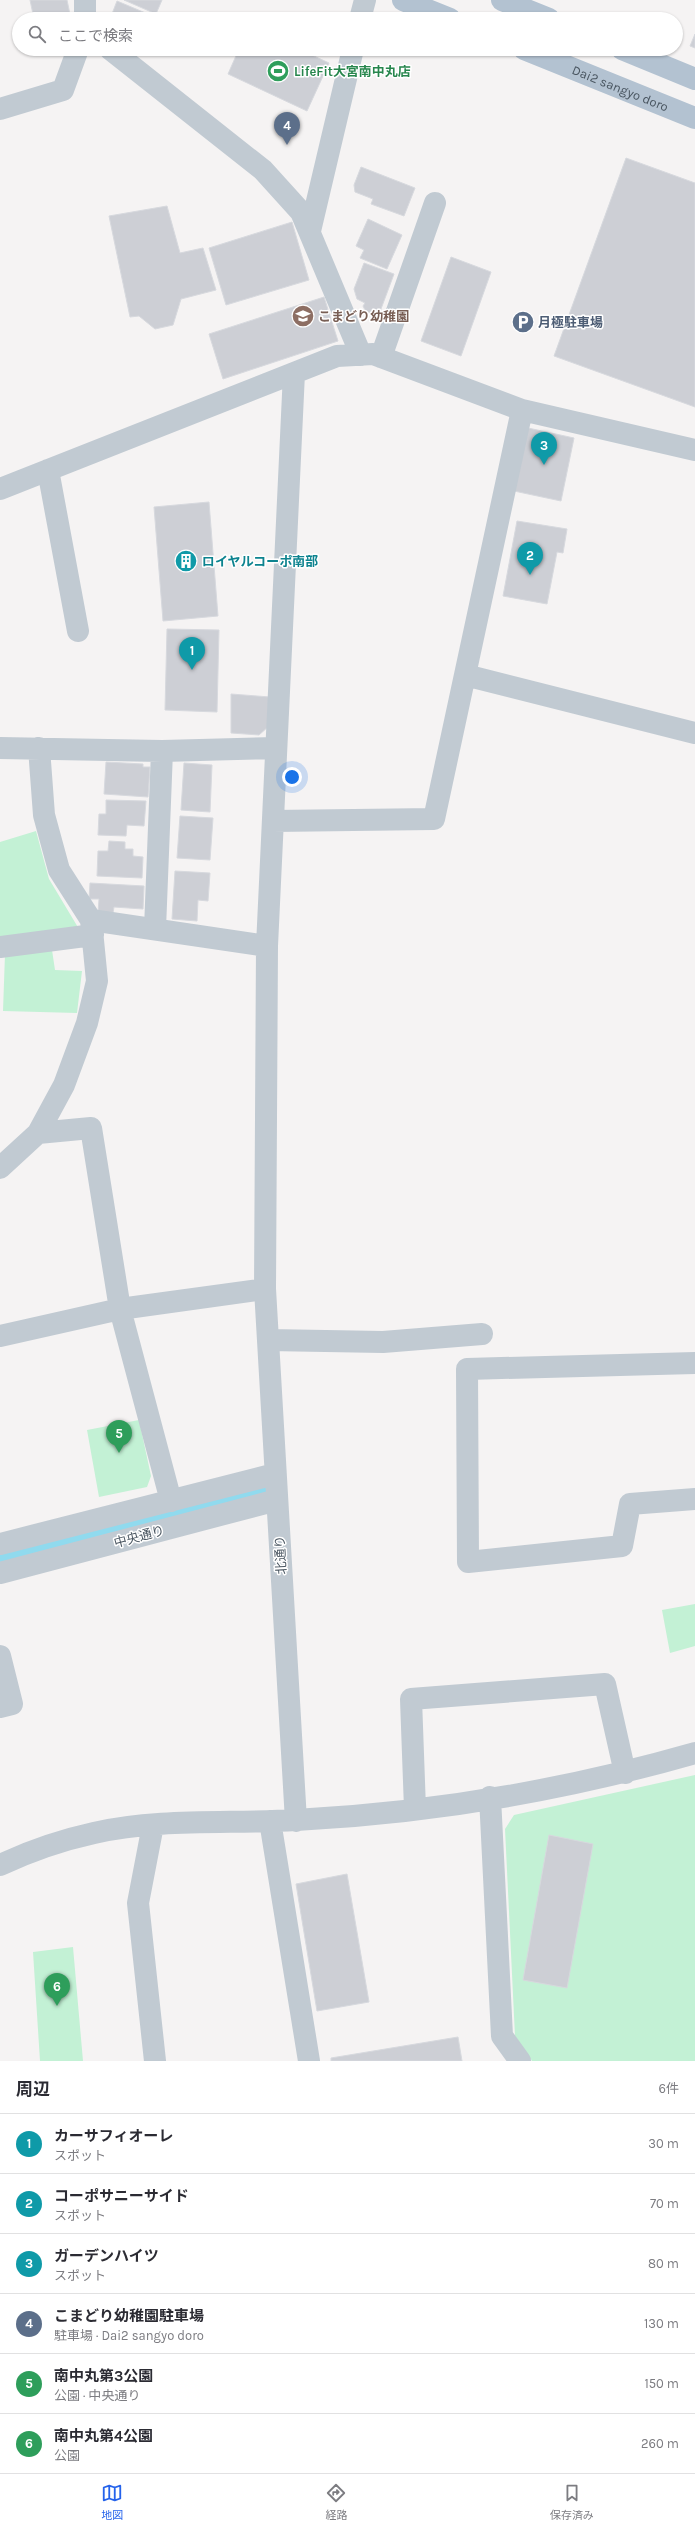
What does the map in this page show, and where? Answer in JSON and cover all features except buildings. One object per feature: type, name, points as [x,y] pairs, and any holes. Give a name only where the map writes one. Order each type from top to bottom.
[{"type":"main road","points":[[403,0],[433,12]]},
{"type":"main road","points":[[502,0],[531,12]]},
{"type":"main road","name":"Dai2 sangyo doro","points":[[541,56],[695,118]]},
{"type":"main road","points":[[639,56],[695,79]]},
{"type":"street","points":[[85,0],[85,12]]},
{"type":"street","points":[[362,12],[365,0]]},
{"type":"street","points":[[0,110],[63,90],[75,56]]},
{"type":"street","points":[[119,56],[263,170],[301,212],[371,356]]},
{"type":"street","points":[[310,231],[351,56]]},
{"type":"street","points":[[371,356],[435,203]]},
{"type":"street","points":[[0,489],[337,356],[371,356],[522,410],[695,450]]},
{"type":"street","name":"北通り","points":[[294,373],[267,946],[265,1289],[296,1820]]},
{"type":"street","points":[[273,821],[434,819],[522,410]]},
{"type":"street","points":[[48,470],[78,631]]},
{"type":"street","points":[[465,676],[695,733]]},
{"type":"street","points":[[0,748],[162,751],[276,748]]},
{"type":"street","points":[[0,1168],[38,1133],[64,1085],[87,1023],[97,981],[92,927],[59,870],[44,814],[39,748]]},
{"type":"street","points":[[156,929],[162,751]]},
{"type":"street","points":[[0,947],[92,927],[156,929],[267,946]]},
{"type":"street","points":[[38,1133],[91,1128],[120,1309],[171,1501]]},
{"type":"street","points":[[0,1336],[120,1309],[265,1289]]},
{"type":"street","points":[[268,1340],[383,1342],[482,1334]]},
{"type":"street","points":[[695,1363],[467,1369],[468,1562],[622,1546],[630,1504],[695,1499]]},
{"type":"street","name":"中央通り","points":[[0,1544],[275,1474]]},
{"type":"street","name":"中央通り","points":[[0,1573],[277,1500]]},
{"type":"street","points":[[0,1656],[12,1704],[0,1707]]},
{"type":"street","points":[[415,1809],[411,1699],[605,1684],[625,1773]]},
{"type":"street","points":[[0,1865],[22,1855],[95,1833],[153,1825],[296,1820],[415,1809],[625,1773],[695,1753]]},
{"type":"street","points":[[490,1797],[502,2036],[520,2061]]},
{"type":"street","points":[[270,1821],[309,2061]]},
{"type":"street","points":[[153,1825],[138,1903],[155,2061]]},
{"type":"green space","points":[[36,831],[49,879],[79,929],[0,939],[0,842]]},
{"type":"green space","points":[[52,950],[55,970],[82,971],[77,1013],[3,1011],[5,954]]},
{"type":"green space","points":[[139,1420],[151,1476],[147,1487],[99,1497],[87,1430]]},
{"type":"green space","points":[[695,1604],[695,1646],[670,1653],[662,1610]]},
{"type":"green space","points":[[695,1775],[695,2061],[532,2061],[515,2036],[505,1829],[514,1815]]},
{"type":"green space","points":[[73,1947],[83,2061],[40,2061],[33,1952]]},
{"type":"waterway","points":[[0,1559],[269,1489]]},
{"type":"place","name":"LifeFit大宮南中丸店","points":[[278,71]]},
{"type":"place","name":"こまどり幼稚園駐車場","points":[[287,145]]},
{"type":"place","name":"こまどり幼稚園","points":[[303,316]]},
{"type":"place","name":"月極駐車場","points":[[523,322]]},
{"type":"place","name":"ガーデンハイツ","points":[[544,465]]},
{"type":"place","name":"ロイヤルコーポ南部","points":[[186,561]]},
{"type":"place","name":"コーポサニーサイド","points":[[530,575]]},
{"type":"place","name":"カーサフィオーレ","points":[[192,670]]},
{"type":"place","name":"南中丸第3公園","points":[[119,1453]]},
{"type":"place","name":"南中丸第4公園","points":[[57,2006]]}]
